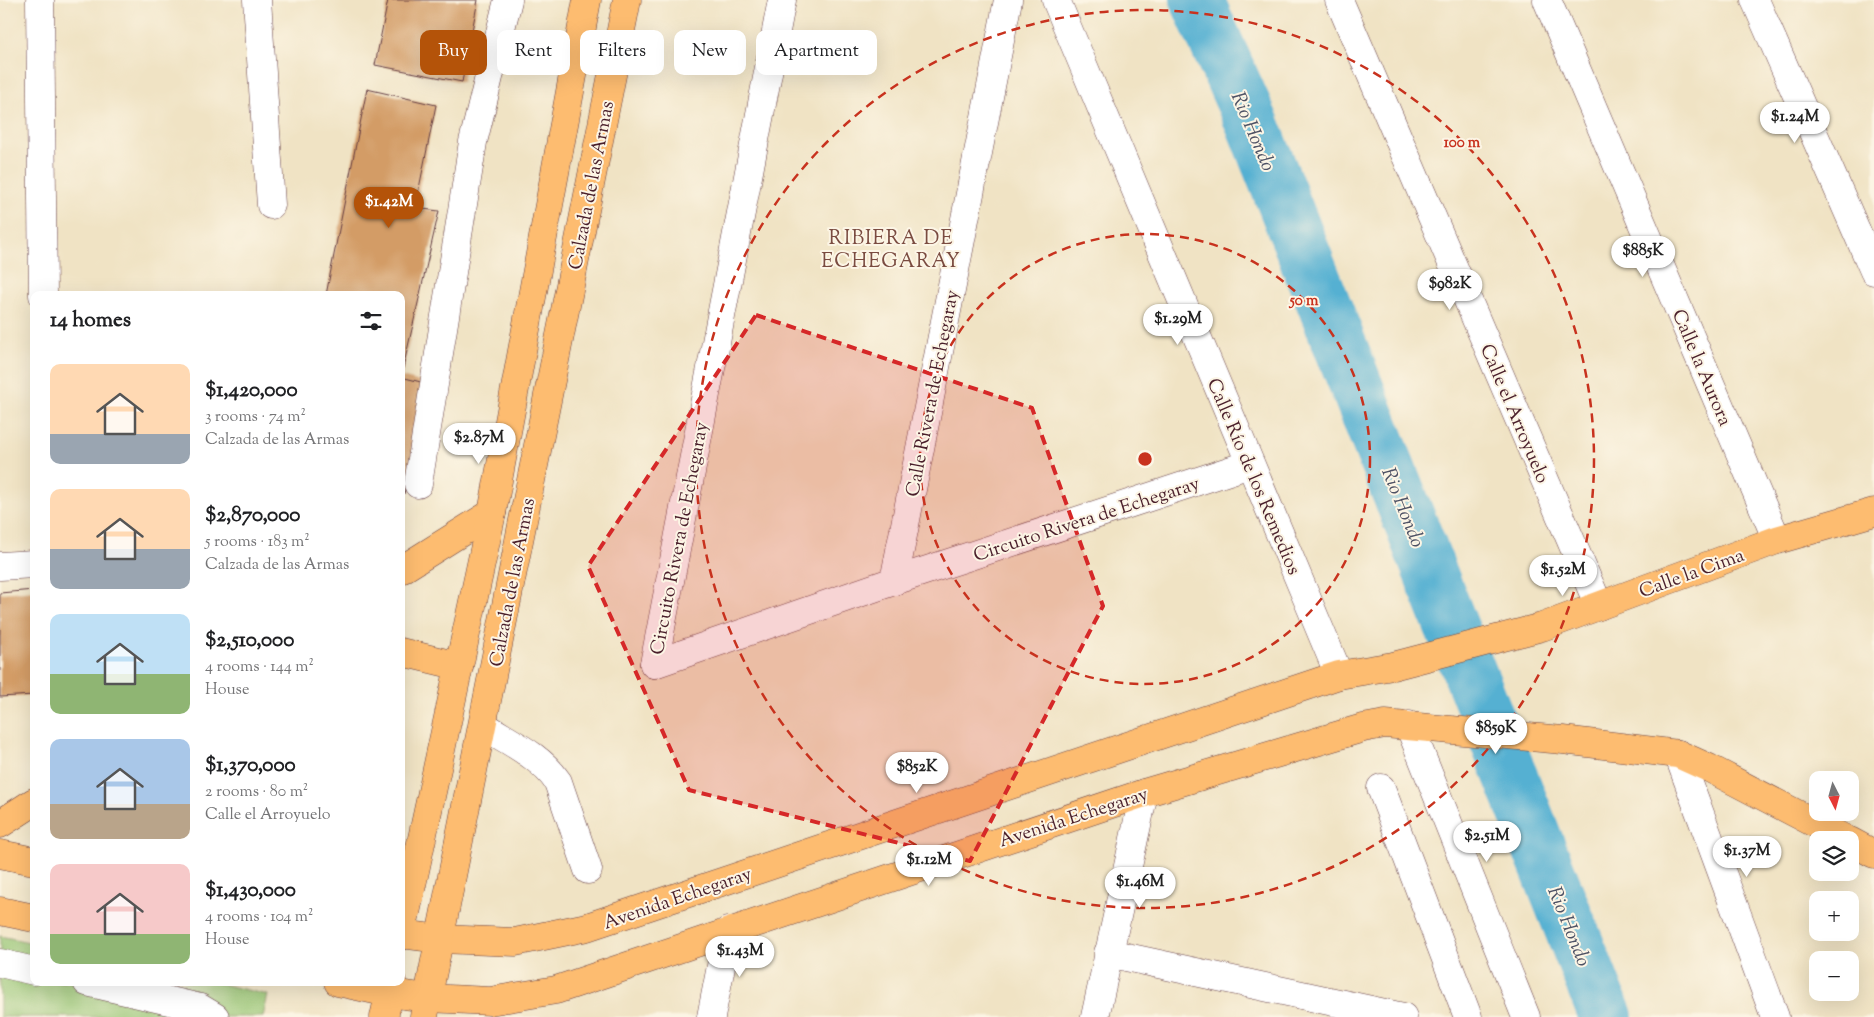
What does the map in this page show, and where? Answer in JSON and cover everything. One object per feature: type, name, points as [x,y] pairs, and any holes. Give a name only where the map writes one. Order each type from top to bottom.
[{"type":"main road","name":"Calzada de las Armas","points":[[405,916],[492,513],[587,0]]},
{"type":"main road","name":"Calzada de las Armas","points":[[426,1008],[627,0]]},
{"type":"main road","name":"Calle la Cima","points":[[1393,666],[1542,627],[1778,540],[1874,512]]},
{"type":"main road","points":[[405,567],[492,513]]},
{"type":"main road","points":[[405,653],[459,666]]},
{"type":"main road","name":"Avenida Echegaray","points":[[405,936],[440,940],[515,942],[587,928],[1339,675],[1393,666]]},
{"type":"main road","name":"Avenida Echegaray","points":[[350,986],[426,1008],[490,1001],[556,990],[1144,792],[1363,728],[1385,724],[1563,740],[1678,754],[1709,768],[1830,831]]},
{"type":"main road","points":[[0,824],[30,805]]},
{"type":"main road","name":"Avenida Echegaray","points":[[1859,846],[1874,854]]},
{"type":"main road","points":[[0,854],[30,860]]},
{"type":"main road","points":[[0,911],[30,917]]},
{"type":"street","points":[[40,0],[43,291]]},
{"type":"street","points":[[257,0],[271,205]]},
{"type":"street","points":[[418,484],[473,142],[508,0]]},
{"type":"street","name":"Circuito Rivera de Echegaray","points":[[782,0],[654,664],[894,581],[1250,464]]},
{"type":"street","name":"Calle Rivera de Echegaray","points":[[894,581],[1008,0]]},
{"type":"street","name":"Calle Río de los Remedios","points":[[1056,0],[1339,675]]},
{"type":"street","name":"Calle el Arroyuelo","points":[[1339,0],[1599,606]]},
{"type":"street","name":"Calle la Aurora","points":[[1547,0],[1778,540]]},
{"type":"street","points":[[1755,0],[1874,271]]},
{"type":"street","points":[[0,566],[30,564]]},
{"type":"street","points":[[483,725],[540,761],[558,782],[588,870]]},
{"type":"street","points":[[1421,727],[1526,1017]]},
{"type":"street","points":[[1678,754],[1775,1017]]},
{"type":"street","points":[[1381,788],[1468,1017]]},
{"type":"street","points":[[1094,1017],[1144,792]]},
{"type":"street","points":[[711,1017],[728,931]]},
{"type":"street","points":[[1108,953],[1403,1017]]},
{"type":"street","points":[[0,963],[30,969]]},
{"type":"street","points":[[104,986],[200,1008],[215,1017]]},
{"type":"highlighted area","points":[[756,315],[1032,408],[1103,606],[970,861],[689,790],[588,566]]},
{"type":"green space","points":[[0,936],[30,942],[30,986],[230,986],[268,995],[263,1017],[0,1017]]},
{"type":"building","points":[[388,0],[478,0],[472,30],[420,30],[420,74],[375,65]]},
{"type":"building","points":[[426,75],[463,75],[462,82]]},
{"type":"building","points":[[367,89],[436,105],[415,208],[439,211],[405,360],[405,291],[327,291]]},
{"type":"building","points":[[405,378],[429,384],[405,490]]},
{"type":"building","points":[[30,590],[30,695],[0,697],[0,593]]},
{"type":"waterway","name":"Rio Hondo","points":[[1197,0],[1253,125],[1606,1017]]},
{"type":"district","name":"RIBIERA DE ECHEGARAY","points":[[891,248]]}]
